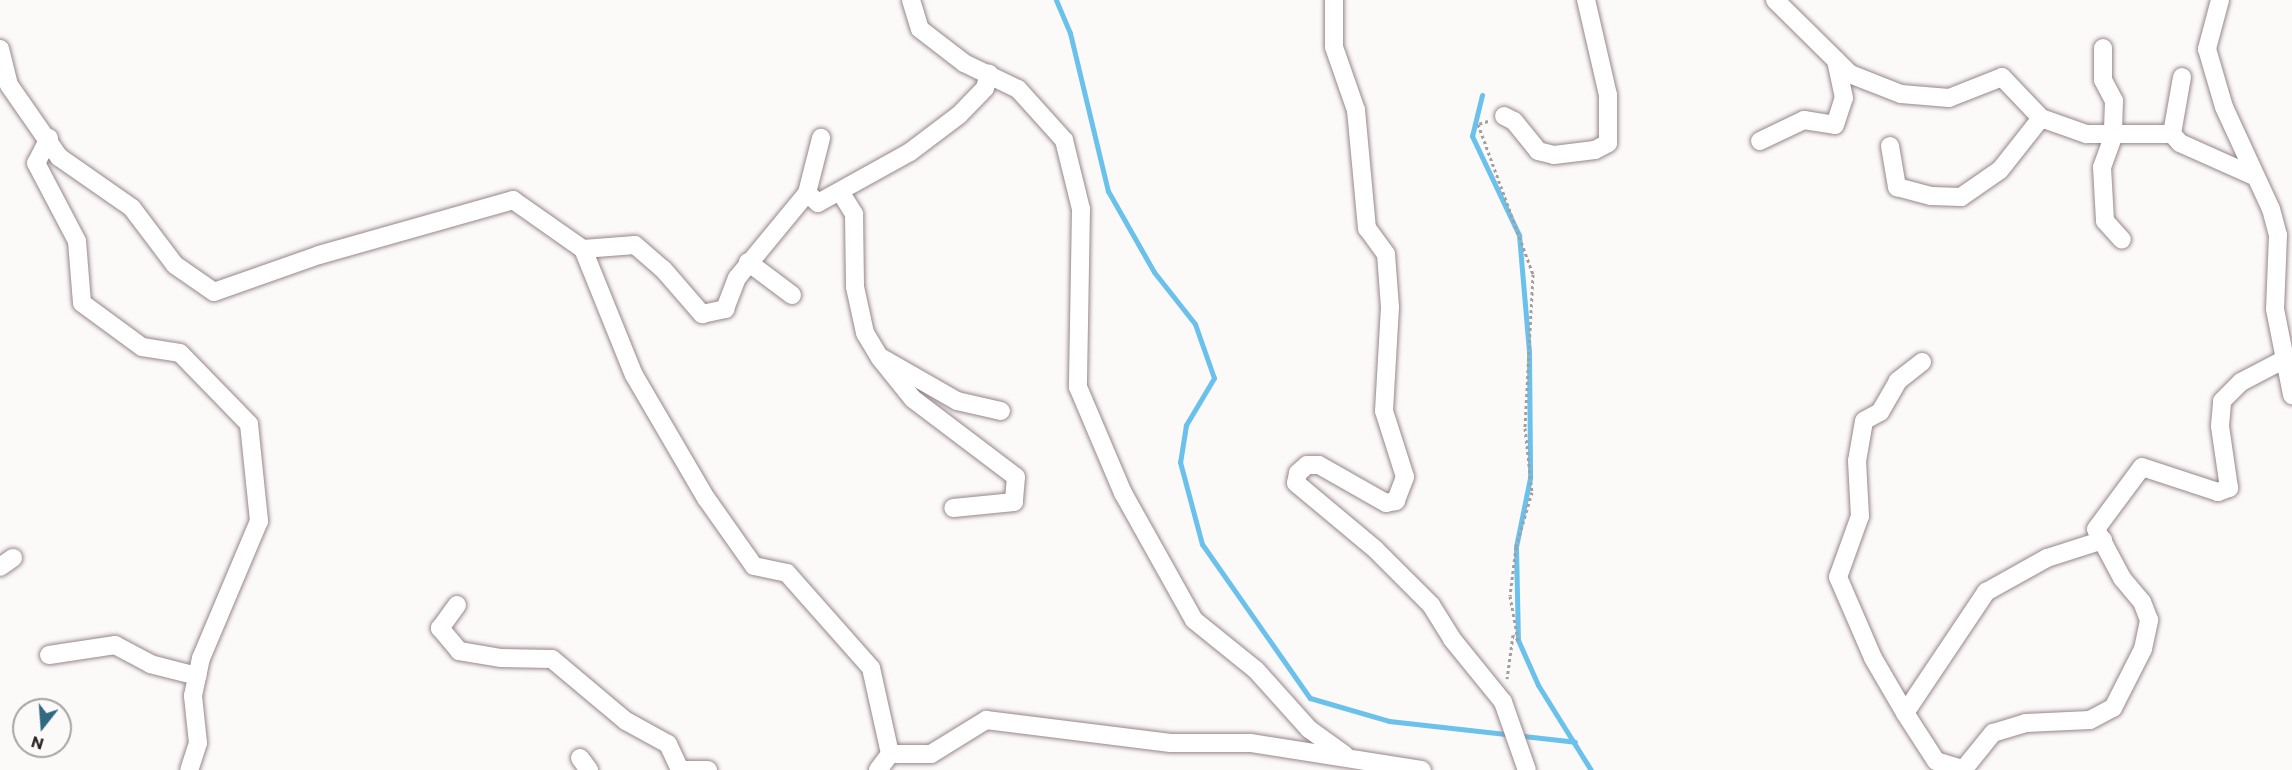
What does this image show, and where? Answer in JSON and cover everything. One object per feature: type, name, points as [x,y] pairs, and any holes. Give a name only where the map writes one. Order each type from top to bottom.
[{"type":"street","points":[[911,0],[920,28],[964,63],[1018,89],[1064,140],[1081,208],[1078,387],[1123,493],[1194,620],[1256,670],[1309,729],[1345,755]]},
{"type":"street","points":[[1334,0],[1334,47],[1356,110],[1367,228],[1386,254],[1390,307],[1384,411],[1405,477],[1396,501],[1386,503],[1319,465],[1307,465],[1296,483],[1376,550],[1431,605],[1452,639],[1503,702],[1527,770]]},
{"type":"street","points":[[1504,116],[1514,121],[1538,151],[1554,155],[1596,150],[1608,142],[1608,95],[1586,0]]},
{"type":"street","points":[[1774,0],[1850,74],[1901,94],[1949,99],[2002,77],[2041,118],[2086,134],[2113,137],[2172,134]]},
{"type":"street","points":[[2220,0],[2207,49],[2224,107],[2256,177],[2278,235],[2276,309],[2283,360],[2292,395]]},
{"type":"street","points":[[2103,48],[2103,80],[2114,101],[2113,137],[2102,167],[2105,221],[2122,240]]},
{"type":"street","points":[[0,49],[9,85],[49,138],[59,157],[132,208],[175,265],[214,292],[330,252],[513,200],[583,249],[634,375],[706,498],[754,566],[787,573],[871,668],[890,754],[878,770]]},
{"type":"street","points":[[1760,141],[1804,120],[1834,126],[1844,98],[1836,60]]},
{"type":"street","points":[[807,193],[818,203],[841,193],[959,115],[985,88],[989,74]]},
{"type":"street","points":[[2172,134],[2182,77]]},
{"type":"street","points":[[1890,146],[1897,187],[1931,196],[1960,197],[2000,170],[2041,118]]},
{"type":"street","points":[[2172,134],[2180,143],[2256,177]]},
{"type":"street","points":[[49,138],[36,163],[77,242],[82,303],[142,348],[180,353],[249,424],[259,521],[197,676],[192,696],[198,743],[189,770]]},
{"type":"street","points":[[583,249],[635,245],[663,269],[702,314],[725,309],[748,262],[807,193],[821,138]]},
{"type":"street","points":[[841,193],[854,214],[855,287],[865,333],[880,358],[913,399],[1016,477],[1014,502],[953,508]]},
{"type":"street","points":[[748,262],[792,295]]},
{"type":"street","points":[[880,358],[957,401],[1001,411]]},
{"type":"street","points":[[1922,362],[1898,381],[1880,412],[1864,421],[1857,461],[1860,516],[1838,577],[1878,668],[1936,761],[1962,769],[1994,733],[2026,723],[2090,720],[2113,708],[2143,649],[2149,620],[2096,529],[2142,467],[2218,492],[2229,488],[2220,426],[2222,401],[2241,382],[2283,360]]},
{"type":"street","points":[[1905,713],[1986,592],[2047,558],[2103,540]]},
{"type":"street","points":[[457,605],[440,628],[459,651],[501,658],[552,659],[626,721],[668,744],[681,770],[708,770]]},
{"type":"street","points":[[49,655],[115,645],[150,664],[197,676]]},
{"type":"street","points":[[890,754],[931,754],[986,720],[1171,742],[1251,743],[1345,755],[1422,770]]},
{"type":"path","points":[[1503,702],[1513,635],[1518,640],[1510,596],[1515,557],[1532,492],[1524,428],[1533,274],[1478,124],[1504,116]]},
{"type":"waterway","points":[[1056,0],[1070,33],[1108,191],[1154,272],[1195,324],[1214,378],[1186,425],[1180,462],[1202,544],[1310,698],[1389,721],[1575,742]]},
{"type":"waterway","points":[[1482,95],[1472,136],[1519,235],[1529,351],[1530,478],[1516,547],[1518,640],[1538,685],[1591,770]]}]
